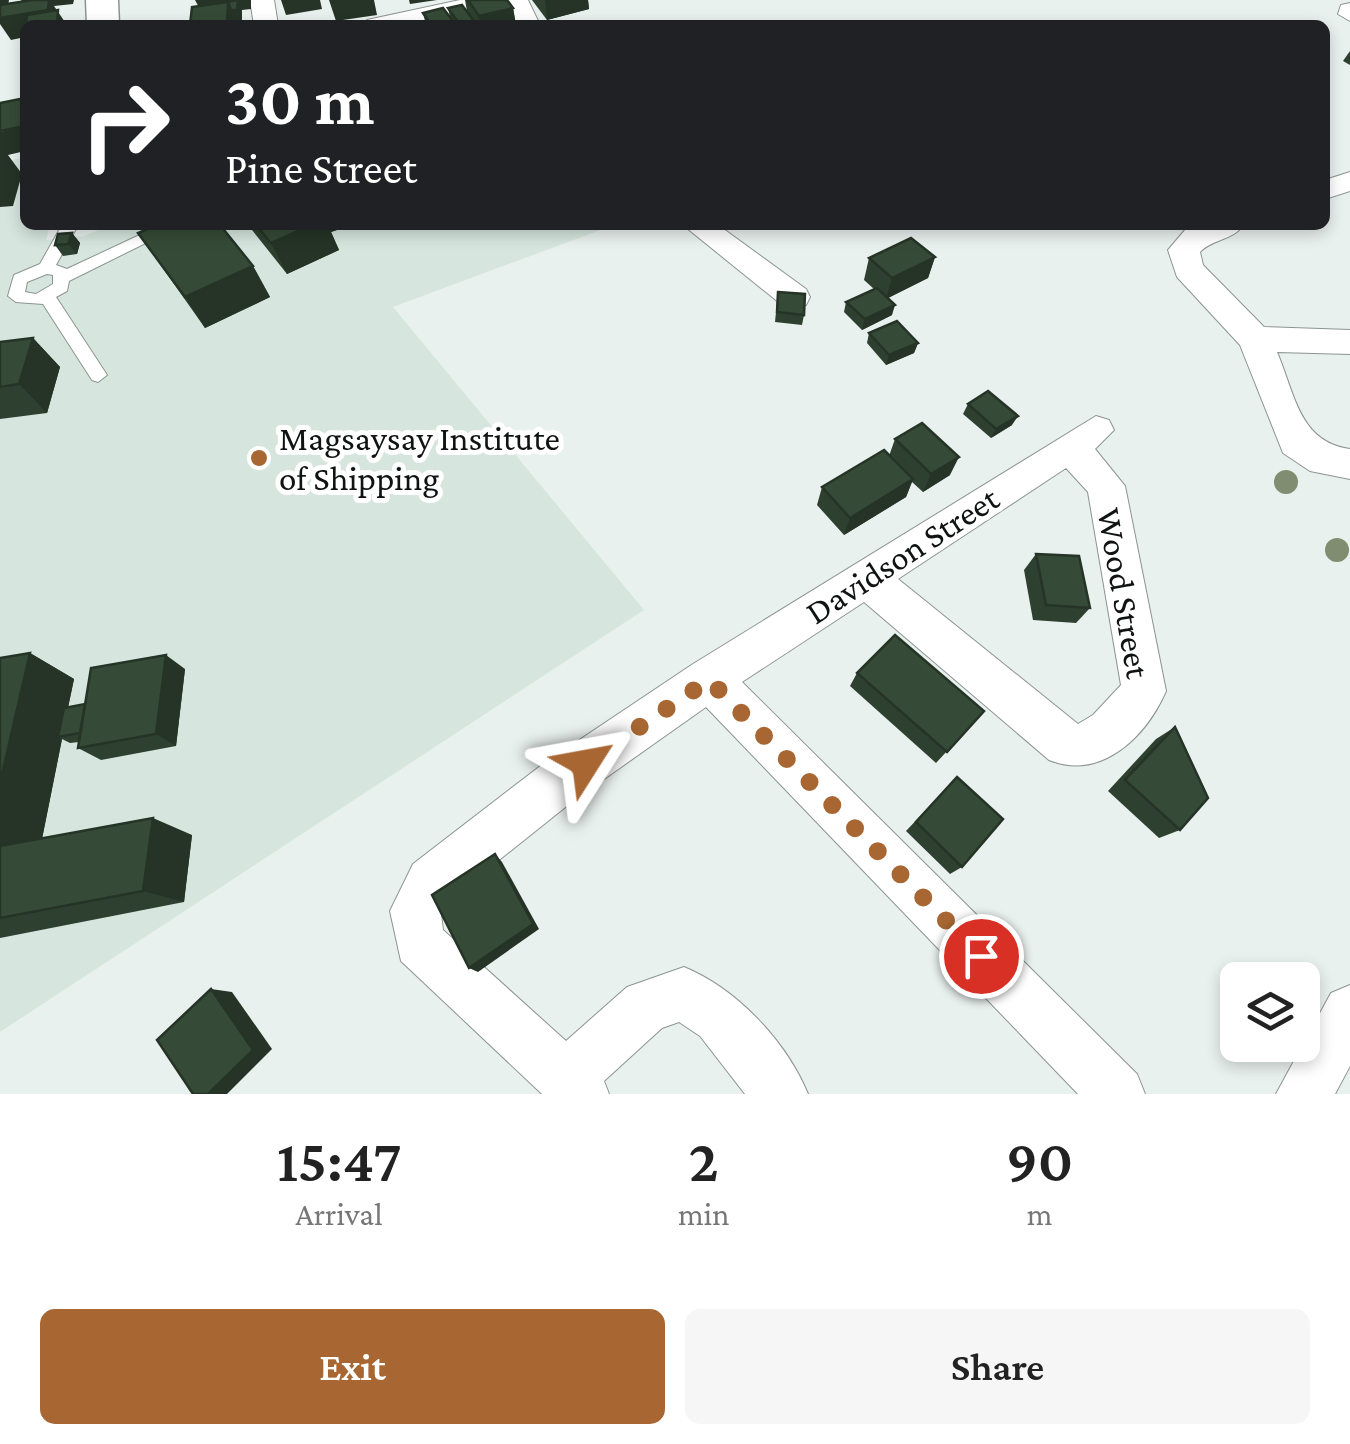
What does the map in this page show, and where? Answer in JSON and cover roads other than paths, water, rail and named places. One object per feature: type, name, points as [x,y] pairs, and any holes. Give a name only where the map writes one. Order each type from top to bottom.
[{"type":"street","points":[[386,15],[495,0]]},
{"type":"street","points":[[705,230],[794,296]]},
{"type":"street","points":[[1213,230],[1196,236],[1184,250],[1188,269],[1255,339],[1296,443],[1308,452],[1350,464]]},
{"type":"street","points":[[1255,339],[1350,342]]},
{"type":"street","name":"Wood Street","points":[[866,578],[1065,744],[1081,750],[1094,746],[1144,691],[1106,486],[1083,438]]},
{"type":"street","name":"Davidson Street","points":[[574,1086],[419,943],[415,911],[431,882],[556,784],[1083,438]]},
{"type":"street","points":[[709,680],[1118,1094]]},
{"type":"street","points":[[574,1086],[646,1006],[684,994],[718,1017],[780,1094]]},
{"type":"street","points":[[1304,1094],[1350,1012]]},
{"type":"lane","points":[[67,230],[46,268],[20,279],[14,290],[20,300],[47,297],[60,287],[64,277],[163,230]]},
{"type":"lane","points":[[46,268],[64,277]]},
{"type":"lane","points":[[47,297],[98,374]]},
{"type":"place","name":"Magsaysay Institute of Shipping","points":[[259,458]]}]
